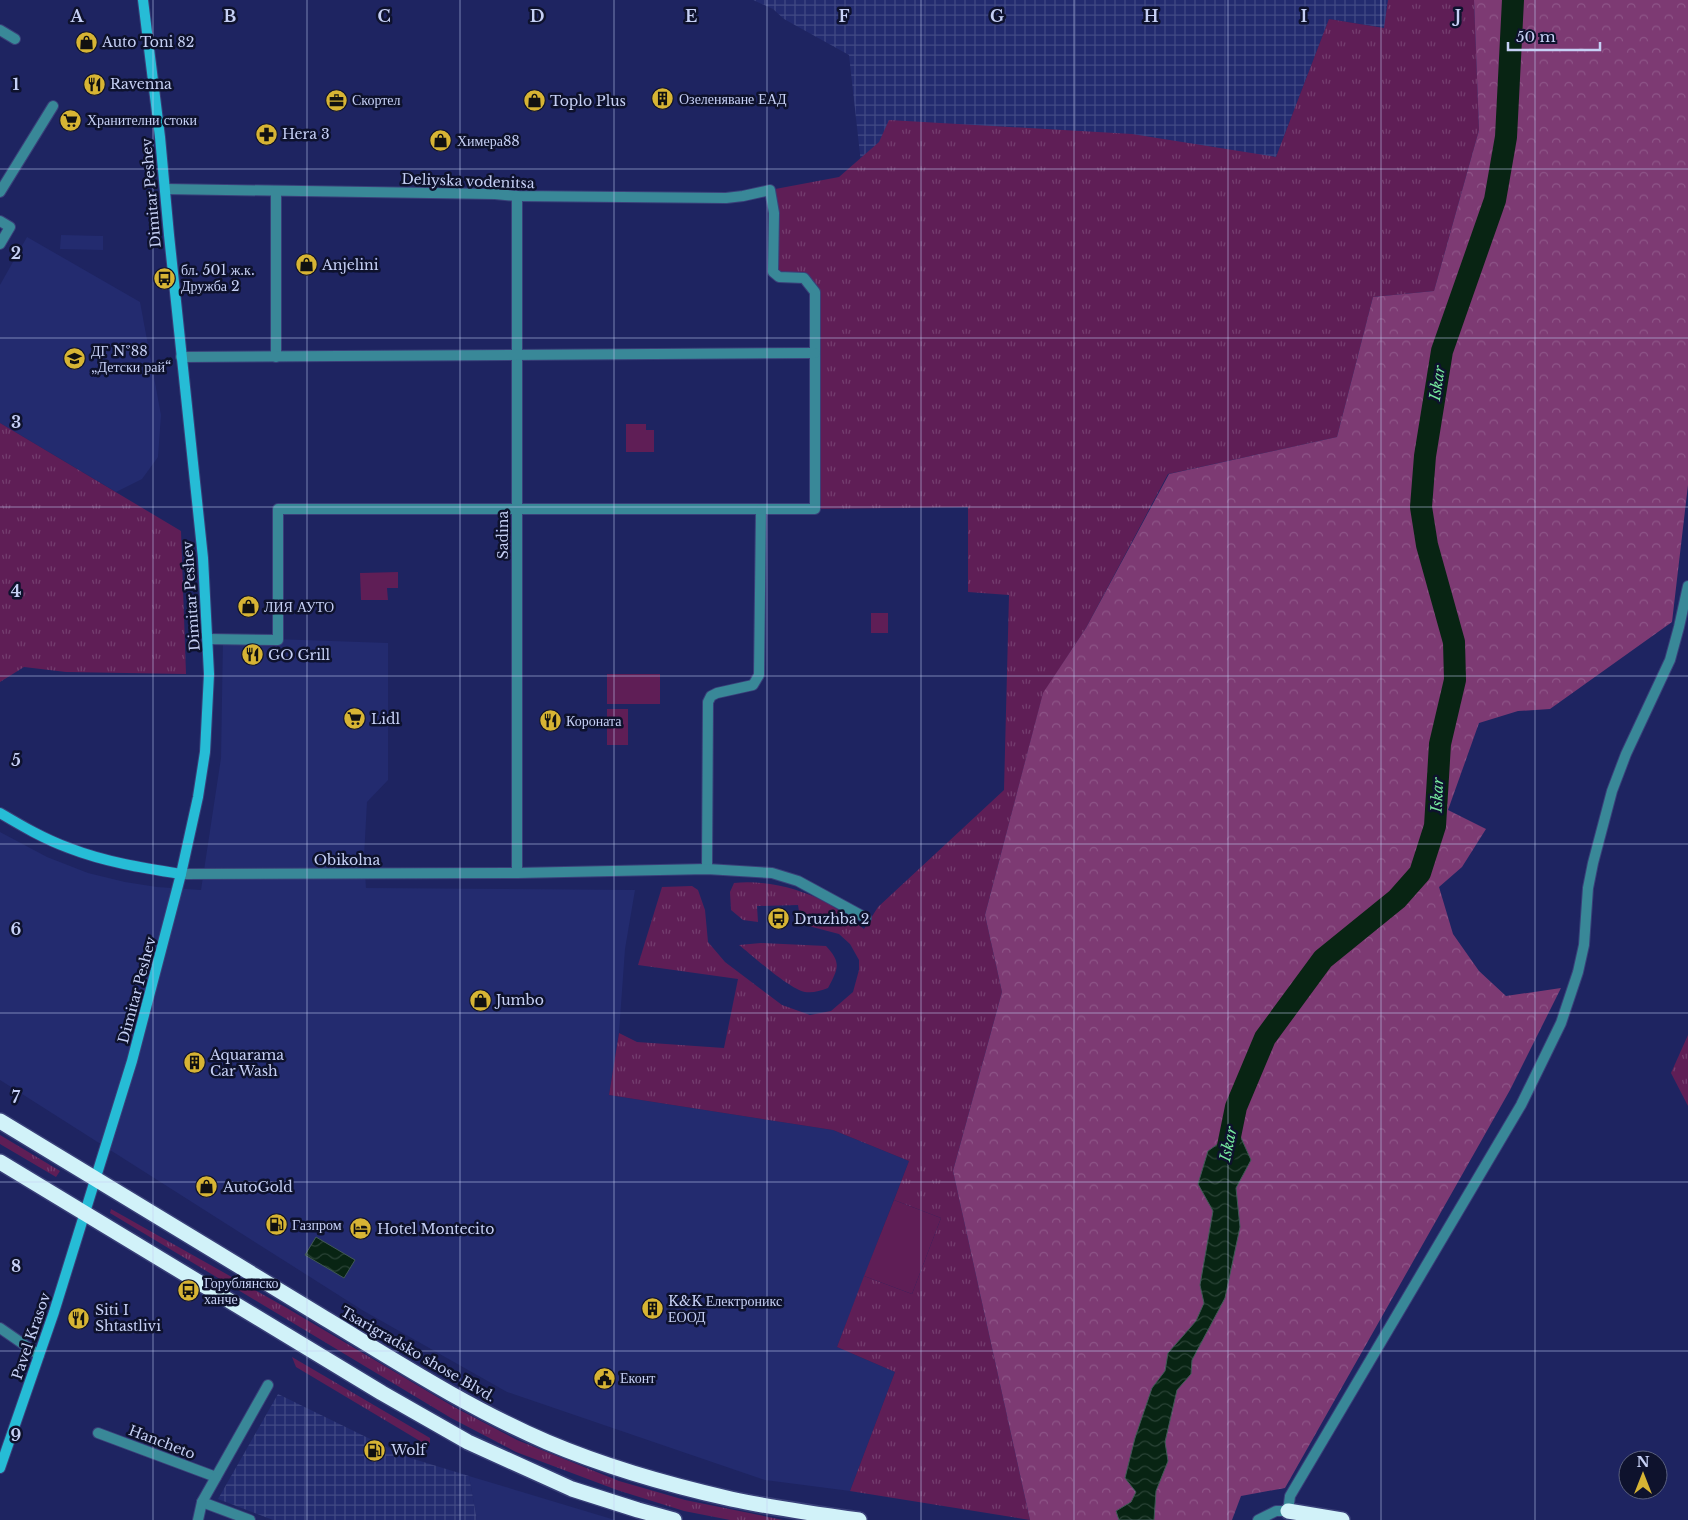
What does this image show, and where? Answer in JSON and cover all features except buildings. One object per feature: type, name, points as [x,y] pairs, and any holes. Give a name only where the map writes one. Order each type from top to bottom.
[{"type":"highway","name":"Tsarigradsko shose Blvd.","points":[[0,1121],[446,1391],[540,1439],[623,1469],[694,1490],[764,1505],[859,1520]]},
{"type":"highway","points":[[0,1162],[382,1393],[468,1442],[572,1489],[674,1520]]},
{"type":"highway","points":[[1288,1511],[1342,1520]]},
{"type":"main road","name":"Dimitar Peshev","points":[[84,1212],[132,1060],[182,874],[205,752],[210,674],[203,558],[160,137],[143,0]]},
{"type":"main road","name":"Obikolna","points":[[0,812],[29,830],[68,848],[115,862],[182,874]]},
{"type":"main road","name":"Pavel Krasov","points":[[0,1468],[39,1355],[84,1212]]},
{"type":"street","points":[[0,30],[15,39]]},
{"type":"street","points":[[0,192],[53,106]]},
{"type":"street","name":"Deliyska vodenitsa","points":[[165,189],[726,198],[770,190],[774,213],[773,272],[779,277],[804,278],[815,292],[815,353]]},
{"type":"street","points":[[276,190],[276,356]]},
{"type":"street","name":"Sadina","points":[[517,196],[517,873]]},
{"type":"street","points":[[0,220],[10,227],[0,244]]},
{"type":"street","points":[[181,356],[815,353],[815,509],[278,509],[278,640],[208,639]]},
{"type":"street","points":[[707,869],[707,709],[711,696],[722,691],[752,685],[760,675],[761,509]]},
{"type":"street","points":[[1258,1520],[1276,1511],[1288,1511],[1290,1496],[1521,1105],[1561,1024],[1578,972],[1584,945],[1588,888],[1612,791],[1626,754],[1670,660],[1688,586]]},
{"type":"street","name":"Obikolna","points":[[182,874],[517,873],[707,869],[772,873],[798,881],[866,918]]},
{"type":"street","points":[[0,1328],[39,1355]]},
{"type":"street","points":[[198,1520],[202,1502],[268,1385]]},
{"type":"street","name":"Hancheto","points":[[98,1433],[216,1477]]},
{"type":"street","points":[[202,1502],[250,1520]]},
{"type":"shaded area","points":[[753,0],[1388,0],[1385,28],[1329,19],[1276,157],[863,181],[849,55],[784,19],[773,9]]},
{"type":"shaded area","points":[[61,235],[103,236],[103,250],[60,249]]},
{"type":"shaded area","name":"ДГ №88 „Детски рай“","points":[[27,237],[140,302],[161,415],[158,457],[142,479],[116,492],[0,423],[0,285]]},
{"type":"shaded area","points":[[223,637],[388,643],[388,780],[367,802],[364,857],[366,888],[635,890],[625,949],[619,1033],[609,1095],[833,1130],[909,1161],[837,1347],[895,1372],[850,1491],[765,1480],[507,1392],[362,1310],[0,1080],[0,832],[47,857],[88,873],[157,887],[201,890],[221,758]]},
{"type":"shaded area","points":[[278,1394],[407,1457],[469,1476],[477,1520],[273,1520],[218,1499]]},
{"type":"shaded area","points":[[469,1476],[615,1520],[477,1520]]},
{"type":"green space","points":[[1388,0],[1474,0],[1479,130],[1434,291],[1373,297],[1337,437],[1168,474],[1086,628],[1043,694],[985,915],[1002,992],[953,1171],[1030,1520],[850,1491],[895,1372],[837,1347],[864,1276],[912,1294],[941,1218],[894,1200],[909,1161],[833,1130],[609,1095],[619,1033],[637,1042],[724,1048],[738,979],[638,965],[662,887],[692,886],[698,890],[705,910],[708,942],[725,962],[782,1005],[810,1015],[831,1011],[853,992],[859,970],[859,960],[850,944],[839,934],[801,924],[798,905],[757,906],[758,922],[743,920],[731,910],[730,892],[734,883],[769,884],[793,889],[830,905],[864,929],[878,907],[1004,790],[1009,595],[968,592],[968,507],[815,509],[815,292],[804,278],[773,272],[770,190],[839,177],[879,142],[889,120],[1132,134],[1276,157],[1329,19],[1384,28]]},
{"type":"green space","points":[[1474,0],[1688,0],[1688,485],[1672,622],[1550,709],[1518,711],[1479,723],[1448,810],[1486,829],[1462,867],[1439,887],[1453,934],[1479,971],[1506,996],[1561,988],[1510,1090],[1285,1488],[1241,1496],[1232,1520],[1030,1520],[953,1171],[1002,992],[985,915],[1043,693],[1086,628],[1169,474],[1337,437],[1373,297],[1434,291],[1479,130]]},
{"type":"green space","points":[[0,423],[181,531],[186,674],[66,672],[24,667],[0,682]]},
{"type":"green space","points":[[626,424],[646,424],[646,430],[654,430],[654,452],[626,452]]},
{"type":"green space","points":[[398,572],[398,588],[387,588],[388,600],[361,600],[360,573]]},
{"type":"green space","points":[[871,613],[888,613],[888,633],[871,633]]},
{"type":"green space","points":[[607,674],[660,674],[660,704],[607,704]]},
{"type":"green space","points":[[607,709],[628,709],[628,745],[607,745]]},
{"type":"green space","points":[[761,943],[826,946],[834,957],[837,966],[828,988],[811,992],[798,990],[781,979],[739,945]]},
{"type":"green space","points":[[1688,1035],[1688,1106],[1671,1073]]},
{"type":"green space","points":[[0,1135],[60,1171],[56,1177],[0,1144]]},
{"type":"green space","points":[[894,1200],[941,1218],[912,1294],[864,1276]]},
{"type":"green space","points":[[111,1209],[285,1307],[454,1407],[517,1440],[619,1481],[685,1500],[783,1520],[730,1520],[684,1511],[617,1490],[516,1452],[451,1418],[110,1213]]},
{"type":"green space","points":[[292,1357],[430,1438],[430,1443],[425,1444],[296,1367]]},
{"type":"water","points":[[1233,1120],[1251,1160],[1236,1188],[1240,1227],[1225,1298],[1192,1360],[1191,1374],[1177,1390],[1165,1442],[1168,1461],[1156,1491],[1154,1520],[1119,1520],[1116,1511],[1131,1502],[1136,1492],[1125,1478],[1135,1438],[1152,1388],[1165,1371],[1168,1353],[1196,1321],[1204,1303],[1200,1285],[1213,1211],[1198,1184],[1208,1151],[1222,1141]]},
{"type":"water","points":[[316,1237],[355,1260],[344,1278],[305,1255]]},
{"type":"waterway","name":"Iskar","points":[[1227,1151],[1236,1107],[1265,1038],[1323,959],[1397,899],[1420,873],[1435,826],[1440,744],[1455,680],[1454,642],[1427,545],[1421,507],[1425,456],[1442,351],[1495,200],[1506,137],[1513,0]]},
{"type":"place","name":"Auto Toni 82","points":[[86,42]]},
{"type":"place","name":"Ravenna","points":[[94,84]]},
{"type":"place","name":"Озеленяване ЕАД","points":[[663,99]]},
{"type":"place","name":"Скортел","points":[[336,100]]},
{"type":"place","name":"Toplo Plus","points":[[534,101]]},
{"type":"place","name":"Хранителни стоки","points":[[71,120]]},
{"type":"place","name":"Hera 3","points":[[266,134]]},
{"type":"place","name":"Химера88","points":[[441,141]]},
{"type":"place","name":"Anjelini","points":[[306,265]]},
{"type":"place","name":"бл. 501 ж.к. Дружба 2","points":[[165,278]]},
{"type":"place","name":"ДГ №88 „Детски рай“","points":[[75,359]]},
{"type":"place","name":"ЛИЯ АУТО","points":[[248,607]]},
{"type":"place","name":"GO Grill","points":[[252,655]]},
{"type":"place","name":"Lidl","points":[[355,719]]},
{"type":"place","name":"Короната","points":[[550,721]]},
{"type":"place","name":"Druzhba 2","points":[[778,919]]},
{"type":"place","name":"Jumbo","points":[[480,1000]]},
{"type":"place","name":"Aquarama Car Wash","points":[[194,1063]]},
{"type":"place","name":"AutoGold","points":[[207,1187]]},
{"type":"place","name":"Газпром","points":[[276,1225]]},
{"type":"place","name":"Hotel Montecito","points":[[361,1229]]},
{"type":"place","name":"Горублянско ханче","points":[[188,1291]]},
{"type":"place","name":"K&K Електроникс ЕООД","points":[[652,1309]]},
{"type":"place","name":"Siti I Shtastlivi","points":[[79,1318]]},
{"type":"place","name":"Еконт","points":[[604,1378]]},
{"type":"place","name":"Wolf","points":[[375,1450]]}]
